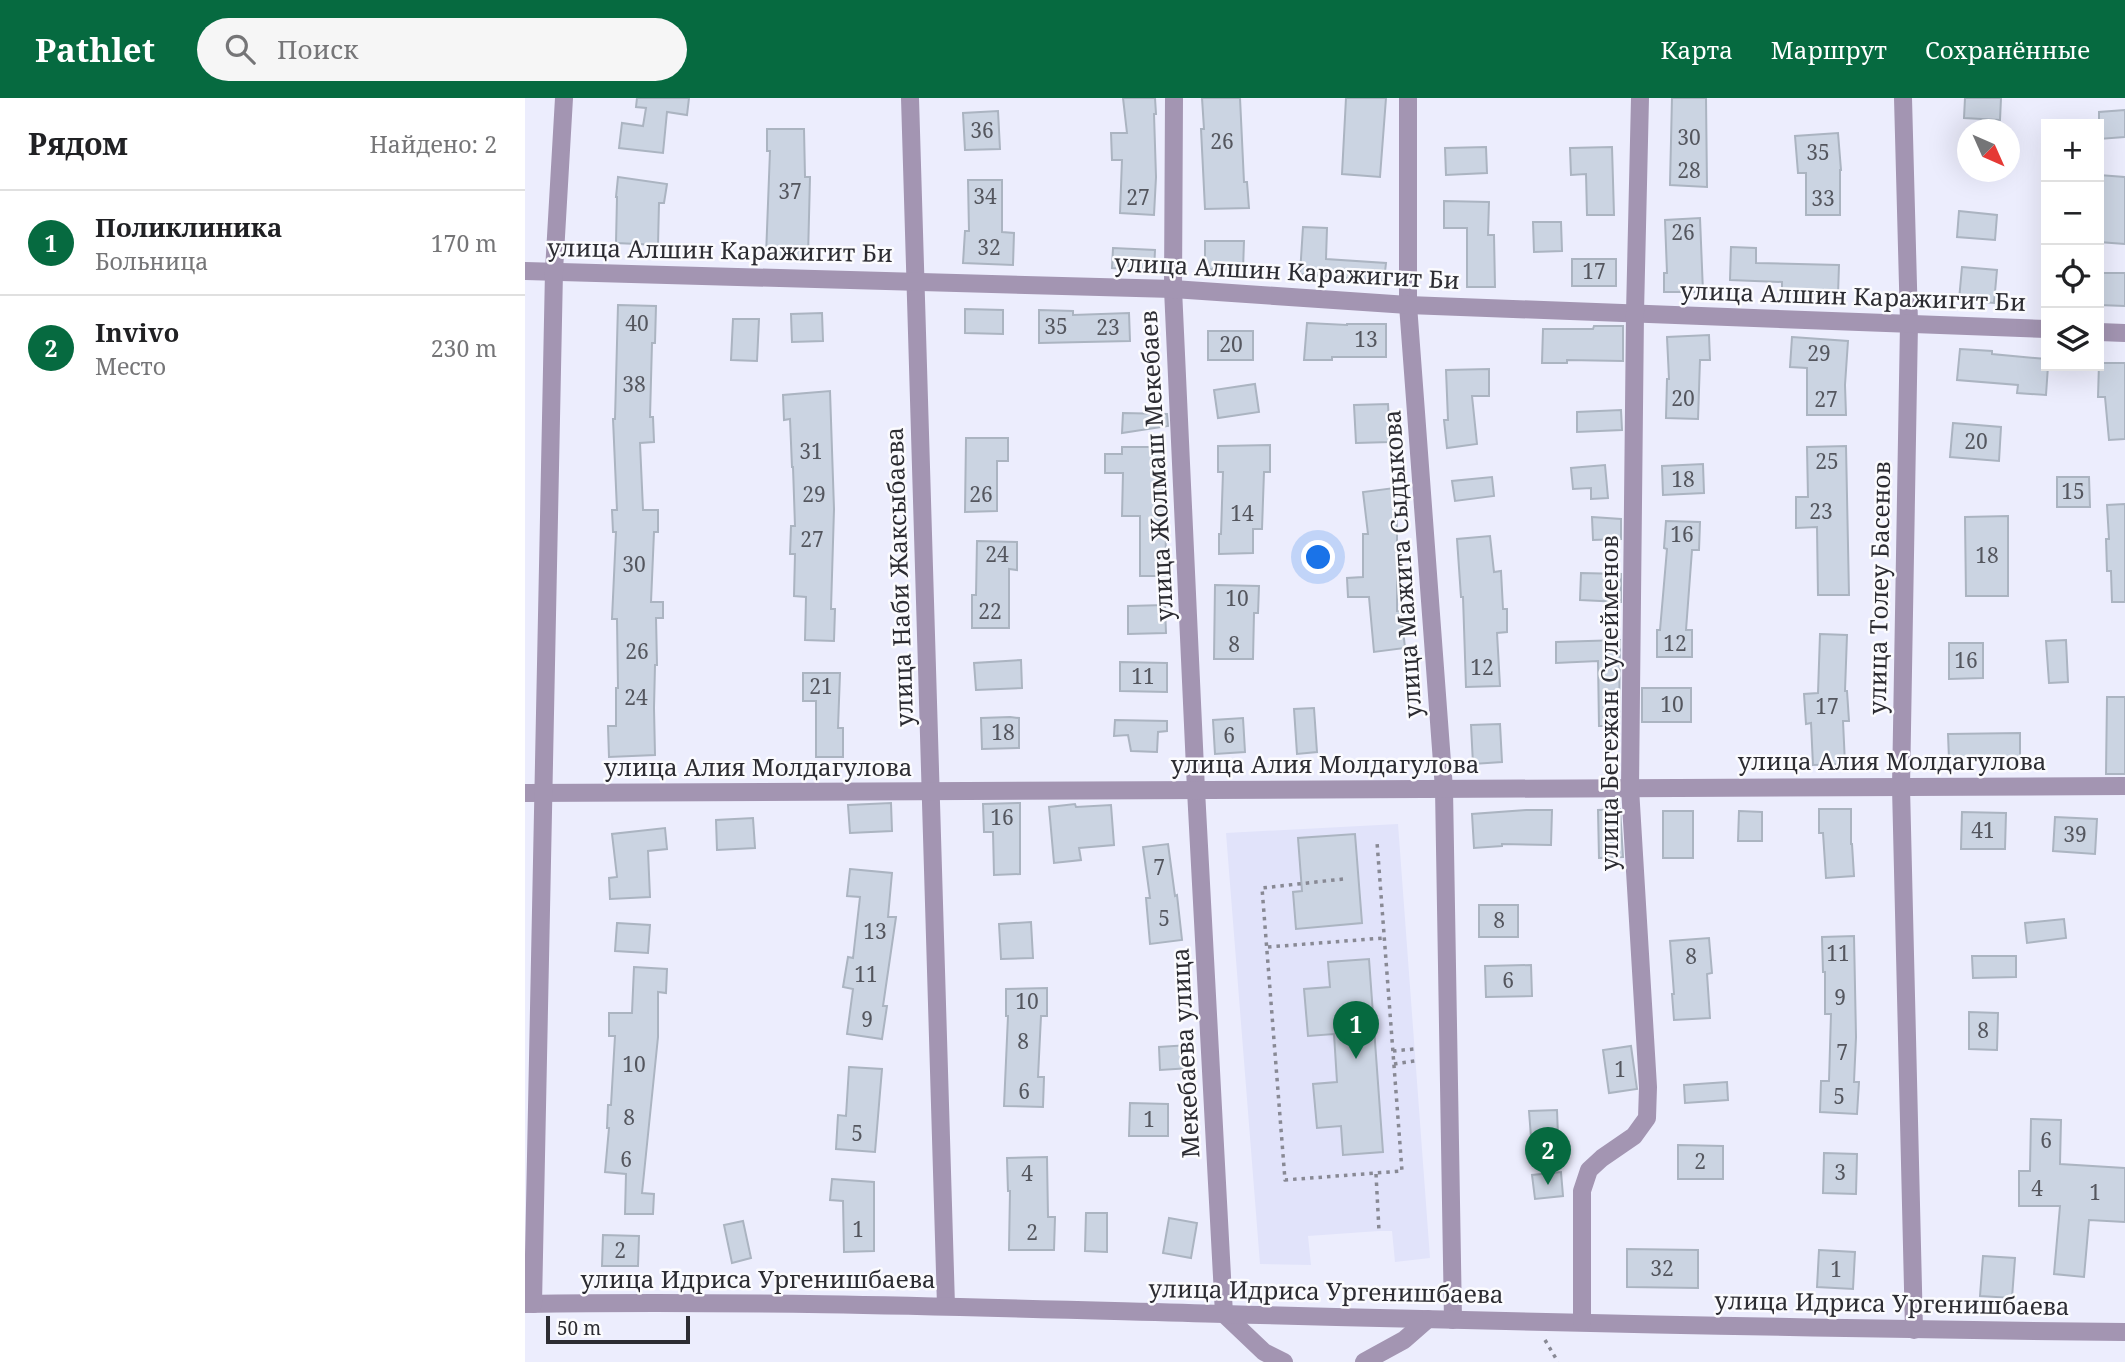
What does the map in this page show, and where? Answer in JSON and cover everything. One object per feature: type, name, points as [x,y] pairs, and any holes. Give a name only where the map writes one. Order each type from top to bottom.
[{"type":"street","points":[[529,1304],[544,793],[554,271],[564,98]]},
{"type":"street","name":"улица Наби Жаксыбаева","points":[[910,98],[946,1306]]},
{"type":"street","name":"улица Жолмаш Мекебаев","points":[[1174,98],[1173,289],[1196,790]]},
{"type":"street","name":"улица Мажита Сыдыкова","points":[[1408,98],[1408,305],[1444,789],[1453,1320]]},
{"type":"street","name":"улица Бегежан Сулейменов","points":[[1582,1322],[1582,1191],[1589,1170],[1634,1136],[1647,1118],[1648,1087],[1630,788],[1640,98]]},
{"type":"street","name":"улица Толеу Басенов","points":[[1903,98],[1909,323],[1901,787],[1914,1330]]},
{"type":"street","name":"улица Алшин Каражигит Би","points":[[525,271],[1173,289],[1408,305],[2041,329]]},
{"type":"street","points":[[2104,332],[2125,333]]},
{"type":"street","name":"улица Алия Молдагулова","points":[[525,793],[2125,786]]},
{"type":"street","name":"Мекебаева улица","points":[[1196,790],[1224,1314]]},
{"type":"street","name":"улица Идриса Ургенишбаева","points":[[529,1304],[678,1302],[946,1306],[1453,1320],[2125,1332]]},
{"type":"street","points":[[1224,1314],[1264,1352],[1284,1362]]},
{"type":"street","points":[[1364,1362],[1404,1340],[1428,1319]]},
{"type":"path","points":[[1343,879],[1262,888],[1285,1180],[1402,1171],[1377,842]]},
{"type":"path","points":[[1267,947],[1384,939]]},
{"type":"path","points":[[1393,1051],[1415,1049]]},
{"type":"path","points":[[1394,1064],[1415,1061]]},
{"type":"path","points":[[1376,1174],[1379,1231]]},
{"type":"shaded area","points":[[1398,824],[1430,1258],[1395,1262],[1392,1231],[1379,1231],[1308,1236],[1311,1265],[1260,1264],[1226,833]]},
{"type":"building","points":[[637,98],[689,98],[687,115],[667,112],[663,153],[619,148],[622,123],[643,126],[646,108],[636,107]]},
{"type":"building","points":[[1123,98],[1155,98],[1154,215],[1120,213],[1122,160],[1112,160],[1111,133],[1127,133]]},
{"type":"building","points":[[1202,98],[1240,98],[1244,182],[1247,182],[1249,208],[1205,209]]},
{"type":"building","points":[[1346,98],[1386,98],[1380,177],[1342,174]]},
{"type":"building","points":[[1672,98],[1706,98],[1707,187],[1670,185]]},
{"type":"building","points":[[1965,98],[2001,98],[2000,119],[1964,118]]},
{"type":"building","points":[[2125,110],[2125,137],[2104,139],[2104,119],[2099,119],[2099,112]]},
{"type":"building","points":[[998,111],[1000,149],[965,150],[963,113]]},
{"type":"building","points":[[767,129],[804,129],[805,177],[810,177],[808,257],[766,256],[770,151],[767,151]]},
{"type":"building","points":[[1838,133],[1840,215],[1806,215],[1806,173],[1798,173],[1795,136]]},
{"type":"building","points":[[1486,147],[1487,173],[1446,175],[1445,148]]},
{"type":"building","points":[[1612,147],[1614,215],[1587,215],[1586,174],[1571,175],[1570,148]]},
{"type":"building","points":[[2104,175],[2125,177],[2125,244],[2104,242]]},
{"type":"building","points":[[618,177],[667,184],[664,203],[659,203],[658,245],[616,243]]},
{"type":"building","points":[[968,180],[1002,180],[1002,232],[1014,233],[1013,265],[963,263],[965,231],[969,231]]},
{"type":"building","points":[[1444,201],[1489,202],[1488,235],[1494,235],[1495,287],[1467,287],[1467,228],[1444,228]]},
{"type":"building","points":[[1959,211],[1997,215],[1995,240],[1957,237]]},
{"type":"building","points":[[1700,218],[1703,292],[1664,292],[1664,273],[1667,273],[1665,220]]},
{"type":"building","points":[[1533,222],[1561,222],[1562,251],[1534,252]]},
{"type":"building","points":[[1303,227],[1327,228],[1326,259],[1386,263],[1384,281],[1300,274]]},
{"type":"building","points":[[1205,241],[1244,241],[1243,270],[1205,269]]},
{"type":"building","points":[[1731,247],[1756,248],[1756,263],[1839,265],[1838,295],[1782,293],[1782,282],[1730,280]]},
{"type":"building","points":[[1113,248],[1155,250],[1154,271],[1112,268]]},
{"type":"building","points":[[1572,259],[1616,259],[1616,286],[1572,286]]},
{"type":"building","points":[[1962,267],[1997,270],[1994,303],[1959,300]]},
{"type":"building","points":[[2104,273],[2125,273],[2125,306],[2104,305]]},
{"type":"building","points":[[618,305],[656,306],[650,417],[653,417],[654,442],[640,443],[643,510],[658,510],[658,532],[654,532],[651,602],[663,602],[663,618],[656,618],[655,755],[609,757],[608,726],[616,726],[618,688],[617,619],[612,619],[616,532],[613,532],[612,510],[617,510],[613,419]]},
{"type":"building","points":[[965,309],[1003,310],[1003,334],[965,333]]},
{"type":"building","points":[[1039,310],[1073,311],[1073,315],[1129,313],[1130,341],[1039,343]]},
{"type":"building","points":[[822,313],[823,341],[792,342],[791,314]]},
{"type":"building","points":[[733,319],[759,319],[757,361],[731,360]]},
{"type":"building","points":[[1307,323],[1386,324],[1386,357],[1304,360]]},
{"type":"building","points":[[1594,326],[1623,326],[1623,361],[1567,360],[1567,363],[1542,363],[1543,329],[1593,329]]},
{"type":"building","points":[[1208,331],[1253,331],[1253,360],[1208,360]]},
{"type":"building","points":[[1709,335],[1710,360],[1700,360],[1698,419],[1666,418],[1669,379],[1667,337]]},
{"type":"building","points":[[1792,337],[1848,341],[1846,415],[1807,415],[1807,368],[1790,367]]},
{"type":"building","points":[[1960,349],[2041,359],[2041,371],[2048,371],[2046,395],[2017,393],[2018,385],[1957,380]]},
{"type":"building","points":[[2104,363],[2125,363],[2125,439],[2109,440],[2105,397],[2098,397],[2099,371],[2104,371]]},
{"type":"building","points":[[1489,369],[1489,396],[1472,396],[1477,444],[1447,448],[1444,420],[1448,420],[1446,370]]},
{"type":"building","points":[[1255,384],[1259,412],[1218,418],[1214,390]]},
{"type":"building","points":[[830,391],[834,509],[831,609],[835,609],[834,641],[805,640],[806,597],[794,596],[795,554],[790,554],[791,526],[795,526],[793,467],[790,419],[784,420],[783,395]]},
{"type":"building","points":[[1388,404],[1390,442],[1356,443],[1354,405]]},
{"type":"building","points":[[1621,410],[1622,430],[1577,432],[1577,412]]},
{"type":"building","points":[[1123,413],[1167,414],[1168,426],[1122,433]]},
{"type":"building","points":[[1953,423],[2001,427],[1999,461],[1950,457]]},
{"type":"building","points":[[966,438],[1008,438],[1008,461],[997,461],[997,511],[965,512]]},
{"type":"building","points":[[1270,445],[1270,472],[1264,472],[1262,529],[1253,529],[1253,553],[1219,554],[1223,472],[1218,472],[1218,446]]},
{"type":"building","points":[[1846,446],[1849,595],[1818,595],[1817,527],[1796,528],[1796,497],[1808,497],[1807,447]]},
{"type":"building","points":[[1122,447],[1164,447],[1163,489],[1167,489],[1165,576],[1140,576],[1140,516],[1122,516],[1123,473],[1105,473],[1105,454],[1122,454]]},
{"type":"building","points":[[1703,464],[1704,493],[1663,495],[1662,466]]},
{"type":"building","points":[[1605,465],[1608,498],[1591,499],[1591,488],[1573,489],[1571,468]]},
{"type":"building","points":[[1492,477],[1494,496],[1455,501],[1452,481]]},
{"type":"building","points":[[2057,477],[2089,477],[2090,507],[2057,507]]},
{"type":"building","points":[[1394,488],[1397,521],[1397,611],[1401,611],[1405,648],[1374,652],[1369,597],[1348,597],[1347,578],[1363,577],[1363,534],[1368,534],[1363,492]]},
{"type":"building","points":[[2125,504],[2125,602],[2112,602],[2111,571],[2107,571],[2107,505]]},
{"type":"building","points":[[2008,516],[2008,596],[1966,596],[1965,517]]},
{"type":"building","points":[[1592,517],[1621,519],[1621,539],[1593,540]]},
{"type":"building","points":[[1666,521],[1700,522],[1699,550],[1692,550],[1686,630],[1692,630],[1692,657],[1657,657],[1657,630],[1660,630],[1667,549],[1664,548]]},
{"type":"building","points":[[1490,536],[1494,572],[1501,571],[1503,609],[1507,609],[1507,632],[1497,633],[1500,686],[1466,687],[1463,597],[1457,539]]},
{"type":"building","points":[[977,541],[1017,542],[1017,570],[1009,569],[1009,628],[972,628]]},
{"type":"building","points":[[1581,573],[1621,574],[1621,602],[1580,600]]},
{"type":"building","points":[[1215,585],[1259,586],[1258,613],[1254,613],[1253,659],[1214,659]]},
{"type":"building","points":[[1165,605],[1166,633],[1128,634],[1128,606]]},
{"type":"building","points":[[1820,634],[1847,635],[1845,691],[1849,721],[1843,721],[1845,764],[1813,765],[1811,723],[1806,724],[1804,694],[1818,693]]},
{"type":"building","points":[[1620,640],[1619,726],[1599,726],[1598,661],[1556,663],[1556,642]]},
{"type":"building","points":[[2066,640],[2068,682],[2049,683],[2046,641]]},
{"type":"building","points":[[1949,643],[1983,643],[1983,678],[1949,679]]},
{"type":"building","points":[[1021,660],[1022,688],[976,690],[974,663]]},
{"type":"building","points":[[1120,662],[1167,663],[1167,692],[1120,691]]},
{"type":"building","points":[[803,673],[840,673],[838,728],[843,728],[843,757],[816,757],[816,701],[803,701]]},
{"type":"building","points":[[1642,688],[1691,688],[1691,722],[1642,722]]},
{"type":"building","points":[[2107,697],[2125,697],[2125,774],[2106,774]]},
{"type":"building","points":[[1314,708],[1317,752],[1297,754],[1294,709]]},
{"type":"building","points":[[981,718],[1019,718],[1019,748],[982,749]]},
{"type":"building","points":[[1243,718],[1245,752],[1215,754],[1213,720]]},
{"type":"building","points":[[1115,720],[1167,721],[1167,731],[1158,732],[1157,752],[1131,751],[1128,735],[1114,736]]},
{"type":"building","points":[[1500,724],[1502,762],[1473,764],[1471,725]]},
{"type":"building","points":[[2020,733],[2020,758],[1949,759],[1948,734]]},
{"type":"building","points":[[891,803],[892,831],[850,833],[848,805]]},
{"type":"building","points":[[1020,803],[1020,874],[994,875],[993,832],[984,832],[983,804]]},
{"type":"building","points":[[1075,804],[1076,807],[1111,805],[1114,845],[1079,848],[1081,860],[1054,863],[1049,807]]},
{"type":"building","points":[[1620,809],[1623,857],[1599,858],[1598,810]]},
{"type":"building","points":[[1819,809],[1851,809],[1854,876],[1826,878],[1823,833],[1819,833]]},
{"type":"building","points":[[1552,810],[1551,845],[1502,844],[1474,848],[1472,814]]},
{"type":"building","points":[[1663,811],[1693,811],[1693,858],[1663,858]]},
{"type":"building","points":[[1739,811],[1762,812],[1762,841],[1738,841]]},
{"type":"building","points":[[1962,812],[2006,813],[2005,849],[1961,849]]},
{"type":"building","points":[[2055,817],[2097,819],[2095,854],[2053,851]]},
{"type":"building","points":[[753,818],[755,848],[717,850],[716,820]]},
{"type":"building","points":[[665,828],[667,849],[648,851],[650,897],[610,899],[609,878],[617,877],[612,834]]},
{"type":"building","points":[[1355,834],[1362,923],[1296,929],[1293,892],[1302,891],[1298,838]]},
{"type":"building","points":[[1168,844],[1182,940],[1150,944],[1146,898],[1150,898],[1143,847]]},
{"type":"building","points":[[850,869],[892,873],[888,917],[896,917],[883,1006],[887,1006],[882,1039],[847,1034],[853,989],[843,987],[848,957],[853,958],[860,897],[847,896]]},
{"type":"building","points":[[1479,905],[1518,905],[1518,937],[1479,937]]},
{"type":"building","points":[[2064,919],[2066,938],[2027,943],[2025,923]]},
{"type":"building","points":[[1031,922],[1033,958],[1001,959],[999,924]]},
{"type":"building","points":[[617,923],[650,925],[648,953],[615,951]]},
{"type":"building","points":[[1854,936],[1854,1082],[1859,1082],[1857,1114],[1820,1112],[1821,1081],[1829,1081],[1831,1014],[1825,1014],[1822,937]]},
{"type":"building","points":[[1709,938],[1712,973],[1707,974],[1710,1018],[1674,1020],[1670,941]]},
{"type":"building","points":[[1972,956],[2016,956],[2016,977],[1973,978]]},
{"type":"building","points":[[1369,959],[1383,1152],[1343,1155],[1341,1126],[1317,1128],[1313,1084],[1337,1082],[1334,1034],[1308,1036],[1304,989],[1330,987],[1328,962]]},
{"type":"building","points":[[1531,965],[1532,996],[1486,997],[1485,966]]},
{"type":"building","points":[[634,967],[667,969],[666,993],[658,992],[658,1037],[642,1193],[654,1194],[653,1214],[625,1214],[626,1174],[605,1172],[615,1036],[609,1036],[609,1013],[632,1013]]},
{"type":"building","points":[[1047,988],[1047,1016],[1041,1016],[1038,1077],[1044,1077],[1043,1107],[1004,1106],[1008,1016],[1006,989]]},
{"type":"building","points":[[1969,1012],[1998,1013],[1997,1050],[1969,1049]]},
{"type":"building","points":[[1189,1045],[1191,1068],[1160,1070],[1159,1047]]},
{"type":"building","points":[[1631,1046],[1637,1089],[1609,1093],[1603,1050]]},
{"type":"building","points":[[849,1067],[882,1069],[875,1152],[836,1149],[838,1115],[846,1116]]},
{"type":"building","points":[[1727,1082],[1728,1100],[1685,1103],[1684,1085]]},
{"type":"building","points":[[1130,1103],[1168,1104],[1168,1136],[1129,1136]]},
{"type":"building","points":[[1557,1110],[1558,1136],[1531,1137],[1529,1111]]},
{"type":"building","points":[[2031,1119],[2061,1120],[2060,1164],[2125,1168],[2125,1222],[2089,1220],[2084,1277],[2054,1274],[2060,1206],[2019,1206],[2019,1171],[2030,1171]]},
{"type":"building","points":[[1678,1145],[1723,1146],[1723,1179],[1678,1179]]},
{"type":"building","points":[[1824,1153],[1857,1154],[1856,1194],[1823,1193]]},
{"type":"building","points":[[1047,1157],[1048,1217],[1055,1217],[1054,1250],[1009,1250],[1010,1191],[1007,1158]]},
{"type":"building","points":[[1561,1172],[1563,1196],[1535,1199],[1532,1175]]},
{"type":"building","points":[[832,1179],[874,1182],[874,1251],[844,1252],[843,1201],[830,1200]]},
{"type":"building","points":[[1086,1213],[1107,1213],[1107,1252],[1085,1251]]},
{"type":"building","points":[[1169,1218],[1197,1223],[1191,1258],[1163,1253]]},
{"type":"building","points":[[743,1221],[751,1258],[732,1263],[724,1225]]},
{"type":"building","points":[[603,1235],[639,1236],[638,1266],[602,1266]]},
{"type":"building","points":[[1627,1249],[1698,1250],[1698,1288],[1627,1287]]},
{"type":"building","points":[[1819,1250],[1855,1252],[1853,1289],[1817,1287]]},
{"type":"building","points":[[1983,1256],[2015,1258],[2012,1298],[1980,1296]]},
{"type":"place","name":"Поликлиника","points":[[1356,1059]]},
{"type":"place","name":"Invivo","points":[[1548,1185]]}]
